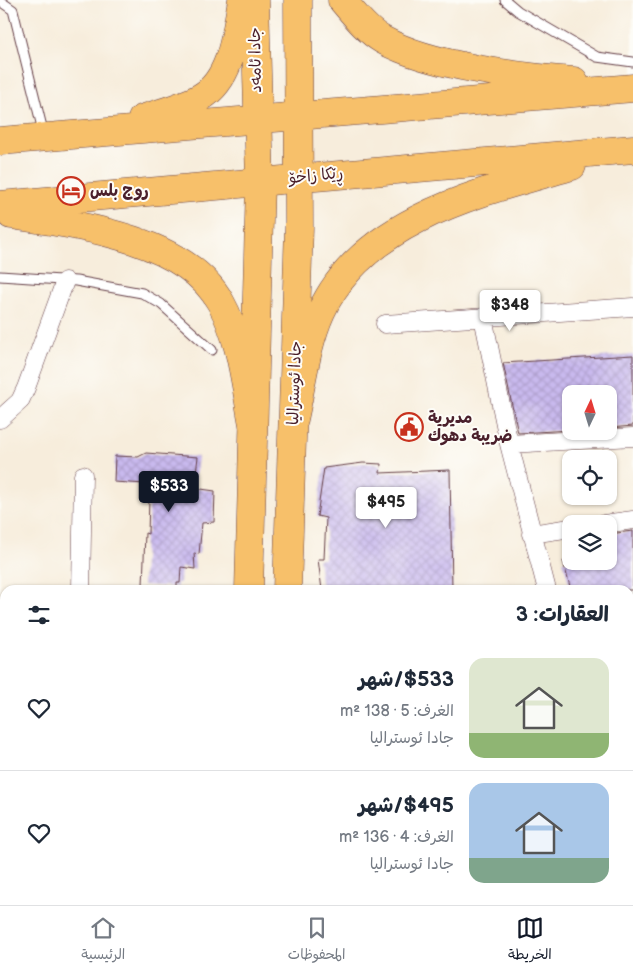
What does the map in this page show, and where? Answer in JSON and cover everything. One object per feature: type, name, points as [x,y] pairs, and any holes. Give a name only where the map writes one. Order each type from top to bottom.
[{"type":"main road","points":[[80,134],[137,120],[202,96],[219,80],[229,58],[242,0]]},
{"type":"main road","name":"جادا ئامەد","points":[[255,0],[260,182]]},
{"type":"main road","points":[[298,0],[300,116]]},
{"type":"main road","points":[[342,0],[359,20],[382,39],[410,52],[442,61],[557,80],[633,86]]},
{"type":"main road","points":[[0,141],[633,86]]},
{"type":"main road","name":"جادا ئوسترالیا","points":[[287,585],[294,419],[300,116]]},
{"type":"main road","points":[[294,419],[310,347],[320,313],[334,288],[356,260],[403,227],[448,207],[502,186],[633,150]]},
{"type":"main road","name":"ڕێکا زاخۆ","points":[[0,205],[299,177],[633,150]]},
{"type":"main road","points":[[249,585],[260,182]]},
{"type":"main road","points":[[0,213],[63,222],[147,246],[182,263],[204,280],[221,302],[230,325],[253,424]]},
{"type":"street","points":[[0,419],[20,401],[65,280]]},
{"type":"street","points":[[385,324],[633,307]]},
{"type":"street","points":[[483,317],[509,444],[546,585]]},
{"type":"street","points":[[509,444],[633,437]]},
{"type":"street","points":[[82,585],[83,475]]},
{"type":"street","points":[[617,522],[633,520]]},
{"type":"street","points":[[531,534],[562,529]]},
{"type":"lane","points":[[505,0],[518,11],[597,57],[633,62]]},
{"type":"lane","points":[[518,0],[518,11]]},
{"type":"lane","points":[[0,1],[13,10],[45,137]]},
{"type":"lane","points":[[0,276],[65,280],[142,293],[161,304],[212,350]]},
{"type":"building","points":[[633,355],[633,426],[618,427],[618,385],[562,385],[562,431],[518,433],[503,363]]},
{"type":"building","points":[[146,453],[198,457],[194,488],[215,491],[214,522],[202,523],[199,554],[194,553],[195,569],[181,567],[180,583],[177,583],[177,585],[143,585],[145,533],[148,534],[149,498],[144,496],[146,484],[114,482],[115,456],[138,457]]},
{"type":"building","points":[[363,463],[381,464],[380,473],[450,470],[452,585],[321,585],[318,559],[324,559],[326,518],[317,516],[324,468]]},
{"type":"building","points":[[633,531],[633,585],[570,585],[565,570],[617,570],[617,533]]},
{"type":"place","name":"روج بلس","points":[[71,191]]},
{"type":"place","name":"مديرية ضريبة دهوك","points":[[409,427]]}]
